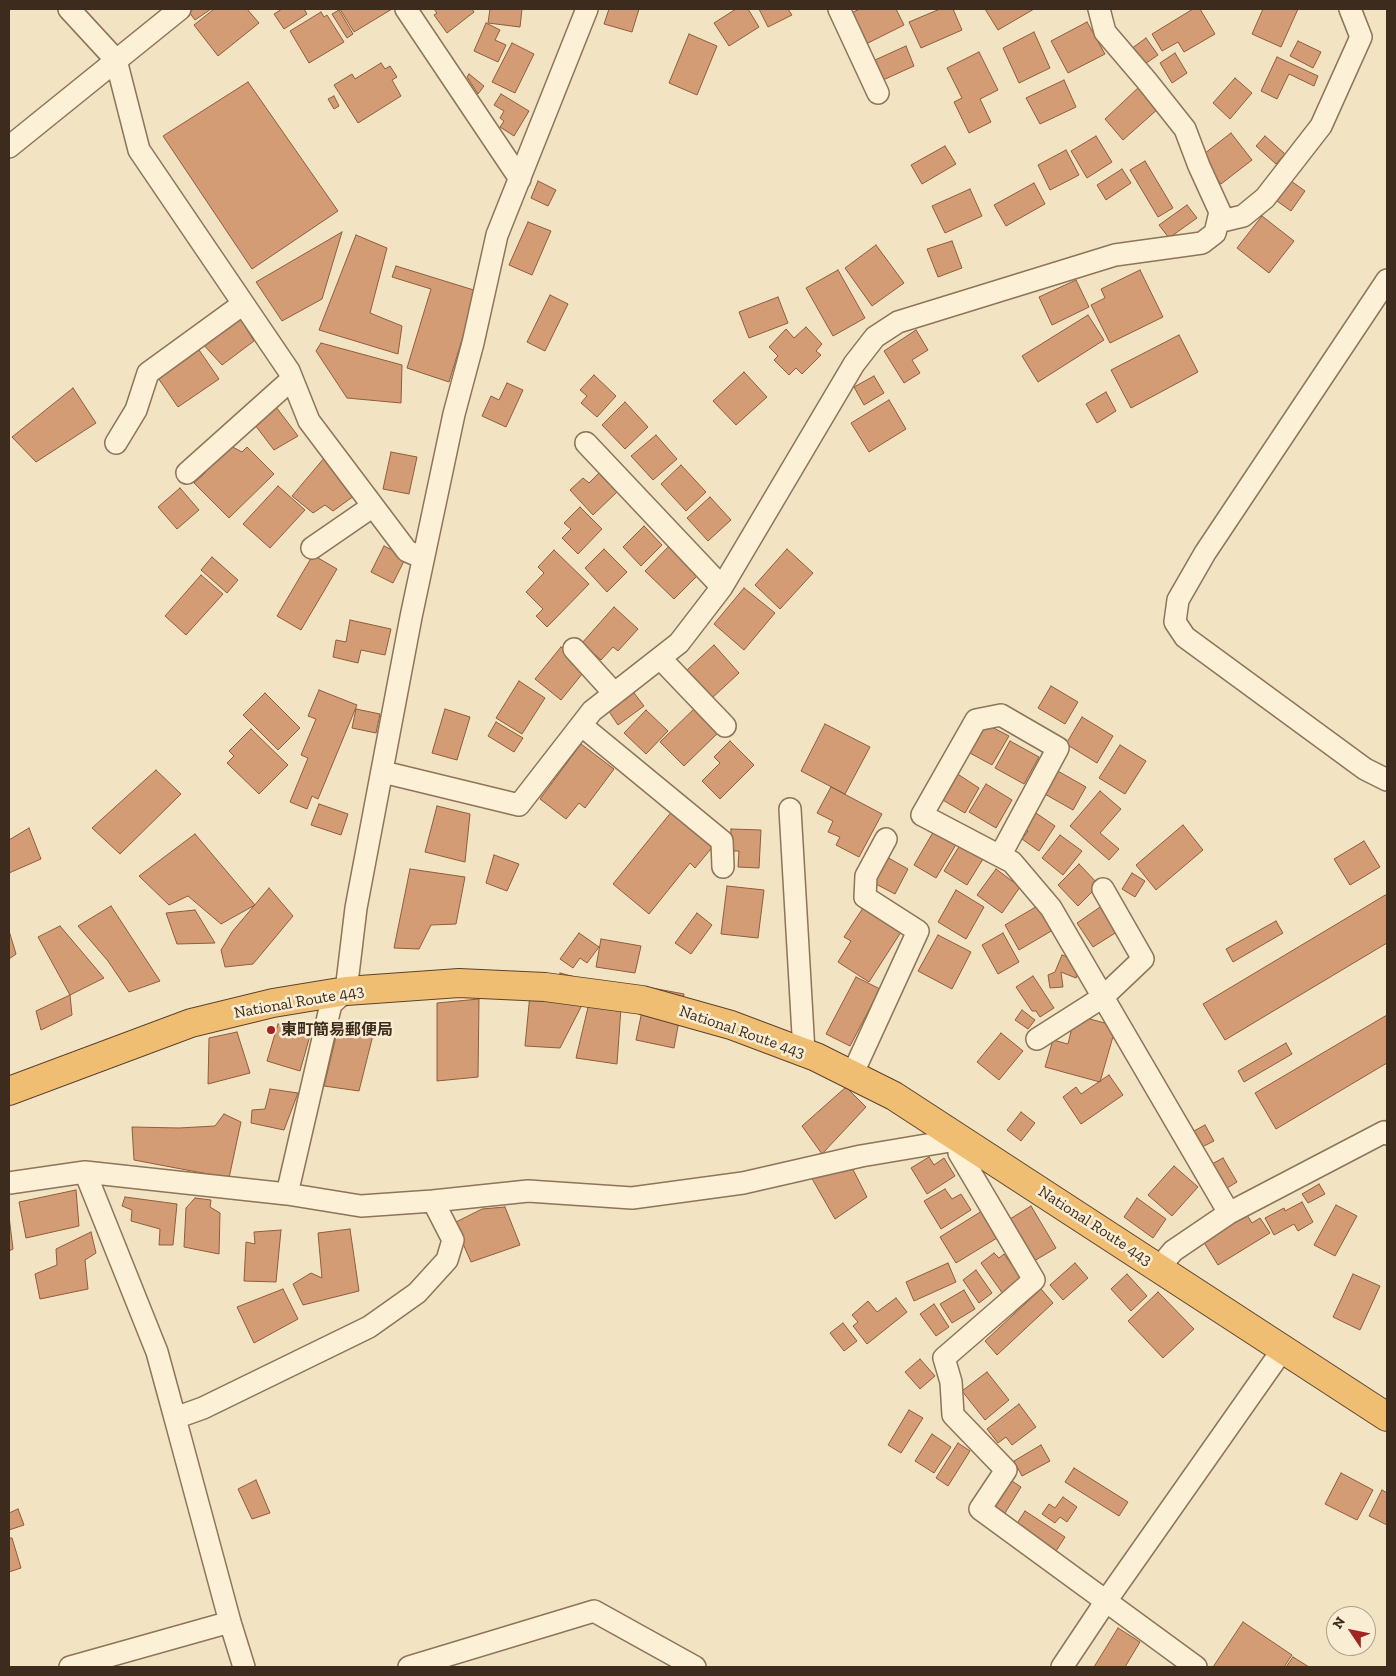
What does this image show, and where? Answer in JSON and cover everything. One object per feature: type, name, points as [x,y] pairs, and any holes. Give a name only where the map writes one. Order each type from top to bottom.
[{"type":"highway","name":"National Route 443","points":[[9,1091],[191,1023],[273,1003],[346,991],[459,983],[545,987],[642,1000],[730,1024],[804,1052],[894,1096],[1387,1418]]},
{"type":"street","points":[[69,9],[116,60],[139,150],[289,371],[309,421],[407,551],[423,558]]},
{"type":"street","points":[[9,147],[180,9]]},
{"type":"street","points":[[406,9],[520,179]]},
{"type":"street","points":[[287,1194],[331,1004],[346,991],[356,908],[411,618],[454,414],[473,343],[497,235],[586,9]]},
{"type":"street","points":[[839,9],[878,93]]},
{"type":"street","points":[[383,772],[519,805],[592,710],[679,643],[722,586],[854,364],[875,337],[898,322],[1115,255],[1202,243],[1215,233],[1220,212],[1185,129],[1105,32],[1099,9]]},
{"type":"street","points":[[1218,222],[1243,216],[1266,198],[1321,126],[1361,37],[1350,9]]},
{"type":"street","points":[[1387,280],[1205,553],[1178,600],[1175,622],[1185,637],[1364,769],[1387,780]]},
{"type":"street","points":[[116,443],[136,410],[148,373],[243,304]]},
{"type":"street","points":[[186,472],[292,378]]},
{"type":"street","points":[[586,443],[722,586]]},
{"type":"street","points":[[312,548],[373,506]]},
{"type":"street","points":[[574,649],[614,693]]},
{"type":"street","points":[[660,658],[726,726]]},
{"type":"street","points":[[1000,856],[1058,748],[1001,715],[976,720],[922,815],[1000,856],[1012,862],[1051,908],[1229,1213]]},
{"type":"street","points":[[581,725],[722,841],[723,867]]},
{"type":"street","points":[[790,809],[804,1052]]},
{"type":"street","points":[[852,1075],[918,930],[865,897],[866,876],[886,839]]},
{"type":"street","points":[[1037,1039],[1103,997],[1144,959],[1103,889]]},
{"type":"street","points":[[1160,1268],[1173,1251],[1229,1213],[1384,1132],[1387,1134]]},
{"type":"street","points":[[9,1183],[85,1172],[287,1194],[361,1206],[528,1191],[632,1198],[743,1183],[861,1156],[962,1139],[958,1153],[1034,1280],[944,1358],[950,1382],[953,1416],[1006,1470],[980,1509],[1196,1667]]},
{"type":"street","points":[[85,1172],[157,1352],[230,1622],[244,1667]]},
{"type":"street","points":[[175,1418],[203,1408],[369,1327],[417,1293],[447,1260],[453,1240],[432,1201]]},
{"type":"street","points":[[1062,1667],[1106,1601],[1283,1349]]},
{"type":"street","points":[[409,1667],[594,1611],[694,1667]]},
{"type":"street","points":[[70,1667],[230,1622]]},
{"type":"building","points":[[194,9],[211,9],[195,20],[189,12]]},
{"type":"building","points":[[214,9],[247,9],[259,23],[218,56],[194,25]]},
{"type":"building","points":[[282,9],[304,9],[307,14],[284,29],[274,14]]},
{"type":"building","points":[[340,9],[392,9],[354,32]]},
{"type":"building","points":[[434,9],[472,9],[474,12],[447,33],[434,15],[437,13]]},
{"type":"building","points":[[490,9],[522,9],[520,27],[488,23]]},
{"type":"building","points":[[609,9],[639,9],[632,32],[604,24]]},
{"type":"building","points":[[736,9],[748,9],[759,27],[729,46],[714,23]]},
{"type":"building","points":[[759,9],[788,9],[792,15],[768,27]]},
{"type":"building","points":[[860,9],[896,9],[904,25],[866,44],[851,13]]},
{"type":"building","points":[[940,9],[953,9],[962,30],[921,48],[909,22]]},
{"type":"building","points":[[985,9],[1034,9],[998,30]]},
{"type":"building","points":[[1193,9],[1200,9],[1215,34],[1184,52],[1178,42],[1162,51],[1152,34]]},
{"type":"building","points":[[1263,9],[1298,9],[1281,47],[1252,34]]},
{"type":"building","points":[[339,10],[353,34],[347,38],[332,14]]},
{"type":"building","points":[[321,12],[324,17],[327,15],[344,42],[309,63],[290,31]]},
{"type":"building","points":[[1087,22],[1105,54],[1068,73],[1051,41]]},
{"type":"building","points":[[486,23],[500,30],[495,40],[506,45],[498,62],[474,51]]},
{"type":"building","points":[[1034,32],[1050,68],[1019,83],[1003,48]]},
{"type":"building","points":[[689,34],[717,46],[697,95],[669,83]]},
{"type":"building","points":[[1146,38],[1158,55],[1142,66],[1131,49]]},
{"type":"building","points":[[1298,41],[1321,52],[1313,68],[1290,56]]},
{"type":"building","points":[[512,43],[534,54],[515,93],[492,82]]},
{"type":"building","points":[[906,46],[914,66],[883,80],[875,60]]},
{"type":"building","points":[[979,52],[998,90],[980,99],[991,122],[969,133],[954,102],[962,98],[947,68]]},
{"type":"building","points":[[1175,53],[1187,73],[1172,83],[1160,63]]},
{"type":"building","points":[[1277,57],[1318,76],[1314,86],[1289,74],[1277,99],[1261,91]]},
{"type":"building","points":[[381,63],[385,69],[390,66],[397,77],[392,80],[401,96],[358,123],[334,85],[352,74],[355,79]]},
{"type":"building","points":[[469,74],[484,86],[478,94],[467,77]]},
{"type":"building","points":[[1235,78],[1252,93],[1230,119],[1213,103]]},
{"type":"building","points":[[1064,80],[1076,107],[1040,124],[1026,98]]},
{"type":"building","points":[[248,82],[338,211],[252,269],[163,136]]},
{"type":"building","points":[[1139,87],[1159,108],[1123,140],[1105,119]]},
{"type":"building","points":[[501,94],[529,111],[514,136],[500,127],[504,121],[500,118],[504,111],[494,105]]},
{"type":"building","points":[[334,96],[339,106],[334,109],[328,99]]},
{"type":"building","points":[[1231,133],[1252,160],[1221,184],[1200,157]]},
{"type":"building","points":[[1096,136],[1112,162],[1087,178],[1071,151]]},
{"type":"building","points":[[1265,136],[1285,154],[1276,164],[1256,146]]},
{"type":"building","points":[[945,146],[956,164],[922,184],[911,165]]},
{"type":"building","points":[[1066,150],[1079,175],[1050,190],[1038,165]]},
{"type":"building","points":[[1145,161],[1173,208],[1158,217],[1130,170]]},
{"type":"building","points":[[1122,169],[1131,183],[1106,200],[1097,185]]},
{"type":"building","points":[[538,181],[556,190],[548,206],[531,198]]},
{"type":"building","points":[[1291,181],[1305,191],[1291,211],[1277,201]]},
{"type":"building","points":[[1034,183],[1045,204],[1006,226],[994,205]]},
{"type":"building","points":[[970,189],[982,216],[945,233],[932,206]]},
{"type":"building","points":[[1187,205],[1197,218],[1169,238],[1159,225]]},
{"type":"building","points":[[1262,216],[1294,241],[1269,273],[1237,248]]},
{"type":"building","points":[[528,222],[551,231],[532,275],[509,265]]},
{"type":"building","points":[[342,232],[322,299],[282,321],[256,282]]},
{"type":"building","points":[[356,235],[387,248],[370,313],[402,326],[398,354],[319,330]]},
{"type":"building","points":[[952,241],[962,268],[938,277],[927,249]]},
{"type":"building","points":[[876,245],[904,283],[872,306],[845,268]]},
{"type":"building","points":[[396,266],[477,291],[449,382],[407,368],[431,289],[392,277]]},
{"type":"building","points":[[838,270],[865,318],[833,336],[806,288]]},
{"type":"building","points":[[1140,270],[1163,317],[1110,343],[1091,305],[1105,298],[1101,289]]},
{"type":"building","points":[[1076,280],[1089,307],[1052,325],[1039,297]]},
{"type":"building","points":[[550,295],[568,304],[545,351],[527,342]]},
{"type":"building","points":[[778,297],[788,323],[749,338],[739,312]]},
{"type":"building","points":[[1088,315],[1104,340],[1038,382],[1022,356]]},
{"type":"building","points":[[240,318],[254,341],[222,365],[201,342]]},
{"type":"building","points":[[806,327],[822,344],[816,351],[821,355],[802,374],[796,368],[789,375],[774,360],[778,356],[769,347],[786,329],[794,338]]},
{"type":"building","points":[[916,330],[928,350],[912,360],[920,373],[904,383],[884,351]]},
{"type":"building","points":[[1179,335],[1198,372],[1131,408],[1111,370]]},
{"type":"building","points":[[321,343],[402,365],[401,403],[347,398],[316,351]]},
{"type":"building","points":[[197,347],[219,379],[178,407],[156,375]]},
{"type":"building","points":[[744,372],[767,397],[736,425],[713,401]]},
{"type":"building","points":[[594,375],[616,396],[597,417],[581,403],[587,396],[580,390]]},
{"type":"building","points":[[874,376],[884,393],[864,405],[854,387]]},
{"type":"building","points":[[507,383],[523,390],[506,427],[482,416],[491,396],[499,400]]},
{"type":"building","points":[[73,388],[96,423],[36,462],[12,437]]},
{"type":"building","points":[[1106,392],[1116,411],[1097,423],[1086,404]]},
{"type":"building","points":[[889,400],[906,429],[869,452],[851,423]]},
{"type":"building","points":[[625,402],[648,427],[625,449],[602,425]]},
{"type":"building","points":[[276,407],[298,436],[274,450],[255,425]]},
{"type":"building","points":[[656,435],[677,459],[653,480],[631,456]]},
{"type":"building","points":[[227,444],[242,452],[247,447],[274,474],[229,518],[194,483],[206,472],[202,468]]},
{"type":"building","points":[[391,452],[417,457],[409,494],[383,489]]},
{"type":"building","points":[[325,457],[354,496],[333,511],[325,505],[313,513],[292,496]]},
{"type":"building","points":[[681,465],[706,492],[686,511],[661,484]]},
{"type":"building","points":[[599,473],[617,492],[593,515],[570,490],[583,478],[589,483]]},
{"type":"building","points":[[278,486],[305,510],[270,548],[243,524]]},
{"type":"building","points":[[180,488],[199,510],[177,529],[158,507]]},
{"type":"building","points":[[710,497],[731,520],[708,541],[687,518]]},
{"type":"building","points":[[580,507],[602,529],[578,554],[562,538],[571,529],[564,523]]},
{"type":"building","points":[[644,526],[662,545],[641,566],[623,547]]},
{"type":"building","points":[[670,545],[700,573],[674,599],[645,571]]},
{"type":"building","points":[[384,546],[406,557],[393,583],[371,572]]},
{"type":"building","points":[[604,549],[627,572],[607,592],[585,568]]},
{"type":"building","points":[[787,549],[813,573],[780,609],[755,585]]},
{"type":"building","points":[[554,550],[589,584],[547,627],[536,616],[543,609],[526,592],[544,573],[538,567]]},
{"type":"building","points":[[313,555],[337,569],[301,630],[277,616]]},
{"type":"building","points":[[212,557],[238,580],[227,593],[201,570]]},
{"type":"building","points":[[201,575],[223,594],[186,635],[165,616]]},
{"type":"building","points":[[744,588],[775,613],[744,650],[714,624]]},
{"type":"building","points":[[614,607],[638,629],[618,651],[613,647],[601,660],[582,643]]},
{"type":"building","points":[[350,620],[391,629],[385,655],[361,650],[358,663],[333,657],[336,640],[346,642]]},
{"type":"building","points":[[714,645],[739,673],[712,698],[687,670]]},
{"type":"building","points":[[561,647],[587,668],[561,700],[535,679]]},
{"type":"building","points":[[519,681],[545,698],[522,734],[496,718]]},
{"type":"building","points":[[1051,686],[1078,702],[1065,724],[1038,708]]},
{"type":"building","points":[[631,689],[644,706],[618,725],[606,707]]},
{"type":"building","points":[[319,690],[357,705],[318,799],[312,796],[307,809],[290,802],[308,758],[301,755],[316,719],[308,716]]},
{"type":"building","points":[[265,693],[300,728],[278,750],[243,715]]},
{"type":"building","points":[[698,705],[722,729],[684,766],[660,742]]},
{"type":"building","points":[[356,709],[380,714],[376,733],[352,728]]},
{"type":"building","points":[[445,709],[470,717],[457,760],[432,753]]},
{"type":"building","points":[[646,710],[668,731],[646,754],[624,733]]},
{"type":"building","points":[[1082,717],[1113,736],[1097,763],[1066,744]]},
{"type":"building","points":[[496,722],[523,738],[514,752],[488,736]]},
{"type":"building","points":[[984,723],[1009,736],[992,765],[968,752]]},
{"type":"building","points":[[825,724],[870,747],[845,794],[801,771]]},
{"type":"building","points":[[251,729],[288,765],[259,794],[227,763],[234,756],[229,751]]},
{"type":"building","points":[[730,741],[754,765],[720,799],[702,781],[720,763],[714,757]]},
{"type":"building","points":[[1010,741],[1039,757],[1024,784],[995,768]]},
{"type":"building","points":[[581,744],[614,769],[585,808],[579,803],[566,819],[540,799]]},
{"type":"building","points":[[1120,745],[1146,761],[1125,794],[1099,778]]},
{"type":"building","points":[[156,770],[181,794],[120,854],[92,828]]},
{"type":"building","points":[[1056,770],[1086,787],[1073,810],[1043,793]]},
{"type":"building","points":[[956,773],[979,788],[965,813],[941,799]]},
{"type":"building","points":[[986,784],[1012,800],[996,828],[969,812]]},
{"type":"building","points":[[831,787],[882,814],[859,857],[836,845],[840,837],[828,832],[833,821],[817,813]]},
{"type":"building","points":[[1100,791],[1121,809],[1100,833],[1119,849],[1109,860],[1070,826]]},
{"type":"building","points":[[319,804],[348,814],[341,835],[311,825]]},
{"type":"building","points":[[437,806],[470,814],[465,862],[425,852]]},
{"type":"building","points":[[673,810],[715,844],[695,868],[690,863],[649,914],[613,884]]},
{"type":"building","points":[[1033,811],[1055,826],[1039,851],[1022,839],[1028,831],[1022,827]]},
{"type":"building","points":[[1183,825],[1203,850],[1156,890],[1136,865]]},
{"type":"building","points":[[29,828],[41,859],[9,873],[9,840]]},
{"type":"building","points":[[731,829],[761,830],[759,868],[738,867],[739,851],[730,851]]},
{"type":"building","points":[[935,829],[957,843],[936,878],[914,865]]},
{"type":"building","points":[[195,834],[255,905],[221,924],[188,896],[169,905],[139,876]]},
{"type":"building","points":[[1060,835],[1082,851],[1063,875],[1042,858]]},
{"type":"building","points":[[1364,841],[1380,867],[1350,885],[1334,859]]},
{"type":"building","points":[[960,845],[983,859],[967,885],[944,871]]},
{"type":"building","points":[[494,855],[519,864],[507,891],[486,883]]},
{"type":"building","points":[[885,856],[908,869],[895,894],[872,882]]},
{"type":"building","points":[[1079,864],[1099,885],[1078,906],[1058,885]]},
{"type":"building","points":[[410,869],[465,877],[456,924],[431,925],[419,949],[394,948]]},
{"type":"building","points":[[996,869],[1020,887],[1002,913],[977,895]]},
{"type":"building","points":[[1132,873],[1145,881],[1135,897],[1122,889]]},
{"type":"building","points":[[727,886],[764,890],[758,938],[721,934]]},
{"type":"building","points":[[269,888],[293,916],[253,964],[225,967],[221,950],[232,932]]},
{"type":"building","points":[[956,890],[984,907],[966,939],[938,922]]},
{"type":"building","points":[[1387,894],[1387,943],[1225,1040],[1203,1004]]},
{"type":"building","points":[[1039,905],[1053,930],[1019,950],[1005,925]]},
{"type":"building","points":[[1103,905],[1120,930],[1093,947],[1077,923]]},
{"type":"building","points":[[111,906],[160,981],[129,992],[108,961],[78,926]]},
{"type":"building","points":[[863,908],[901,932],[869,982],[838,962],[851,941],[844,937]]},
{"type":"building","points":[[195,910],[215,943],[177,944],[166,913]]},
{"type":"building","points":[[697,913],[712,925],[691,954],[675,943]]},
{"type":"building","points":[[1276,921],[1283,933],[1233,962],[1226,949]]},
{"type":"building","points":[[60,926],[104,978],[70,995],[38,937]]},
{"type":"building","points":[[579,933],[599,947],[587,963],[580,958],[573,968],[560,959]]},
{"type":"building","points":[[1003,933],[1019,962],[998,974],[982,945]]},
{"type":"building","points":[[9,935],[16,954],[9,959]]},
{"type":"building","points":[[938,935],[971,952],[952,989],[918,971]]},
{"type":"building","points":[[601,939],[641,946],[635,973],[596,967]]},
{"type":"building","points":[[1062,955],[1082,963],[1076,978],[1061,972],[1063,987],[1050,988],[1048,975],[1055,972]]},
{"type":"building","points":[[560,973],[587,980],[583,1003],[560,1048],[525,1046],[530,994],[557,995]]},
{"type":"building","points":[[1033,976],[1054,1008],[1040,1017],[1036,1011],[1032,1011],[1016,987]]},
{"type":"building","points":[[856,977],[880,989],[850,1046],[826,1034]]},
{"type":"building","points":[[647,987],[684,994],[674,1048],[636,1040]]},
{"type":"building","points":[[70,995],[72,1015],[41,1030],[36,1011]]},
{"type":"building","points":[[479,999],[478,1077],[437,1081],[437,1003]]},
{"type":"building","points":[[589,1003],[621,1008],[617,1064],[576,1058]]},
{"type":"building","points":[[1022,1010],[1035,1020],[1028,1029],[1015,1020]]},
{"type":"building","points":[[1075,1015],[1116,1026],[1100,1082],[1045,1067],[1053,1040],[1068,1044]]},
{"type":"building","points":[[1387,1015],[1387,1063],[1276,1129],[1255,1093]]},
{"type":"building","points":[[278,1024],[311,1032],[300,1071],[267,1061]]},
{"type":"building","points":[[339,1024],[375,1027],[359,1091],[324,1086]]},
{"type":"building","points":[[237,1032],[250,1073],[208,1084],[209,1038]]},
{"type":"building","points":[[1001,1033],[1023,1051],[999,1080],[977,1062]]},
{"type":"building","points":[[1286,1043],[1292,1054],[1244,1082],[1238,1071]]},
{"type":"building","points":[[1109,1075],[1123,1095],[1081,1124],[1063,1097],[1076,1087],[1081,1094]]},
{"type":"building","points":[[846,1087],[866,1107],[822,1154],[802,1126]]},
{"type":"building","points":[[270,1089],[298,1093],[284,1130],[251,1123],[252,1110],[265,1109]]},
{"type":"building","points":[[1021,1112],[1035,1123],[1021,1141],[1007,1130]]},
{"type":"building","points":[[224,1114],[241,1122],[229,1178],[134,1160],[132,1127],[179,1128],[215,1126]]},
{"type":"building","points":[[1205,1125],[1214,1141],[1202,1147],[1194,1131]]},
{"type":"building","points":[[845,1154],[867,1197],[835,1219],[802,1161]]},
{"type":"building","points":[[929,1157],[934,1165],[944,1158],[955,1176],[927,1194],[911,1168]]},
{"type":"building","points":[[1223,1158],[1237,1182],[1224,1190],[1210,1165]]},
{"type":"building","points":[[1174,1166],[1198,1187],[1172,1216],[1148,1195]]},
{"type":"building","points":[[1319,1184],[1325,1194],[1308,1203],[1302,1194]]},
{"type":"building","points":[[945,1189],[952,1199],[961,1194],[971,1210],[941,1229],[924,1201]]},
{"type":"building","points":[[76,1190],[79,1226],[26,1238],[19,1202]]},
{"type":"building","points":[[125,1197],[177,1204],[173,1245],[159,1245],[160,1229],[131,1221],[132,1210],[122,1206]]},
{"type":"building","points":[[195,1198],[211,1200],[210,1207],[220,1213],[219,1254],[184,1247],[186,1208]]},
{"type":"building","points":[[1137,1198],[1166,1219],[1153,1238],[1124,1217]]},
{"type":"building","points":[[1302,1202],[1313,1222],[1298,1231],[1294,1224],[1274,1235],[1265,1218],[1284,1208],[1285,1211]]},
{"type":"building","points":[[1336,1205],[1357,1216],[1335,1256],[1314,1245]]},
{"type":"building","points":[[1031,1206],[1056,1248],[1034,1261],[1010,1219]]},
{"type":"building","points":[[505,1207],[520,1245],[471,1262],[454,1223],[482,1209]]},
{"type":"building","points":[[982,1211],[997,1238],[956,1263],[940,1237]]},
{"type":"building","points":[[1247,1215],[1252,1223],[1260,1218],[1270,1233],[1218,1265],[1203,1241]]},
{"type":"building","points":[[9,1216],[13,1249],[9,1251]]},
{"type":"building","points":[[350,1229],[359,1291],[303,1305],[293,1284],[311,1273],[322,1278],[318,1233]]},
{"type":"building","points":[[281,1230],[276,1282],[244,1281],[246,1242],[255,1244],[254,1232]]},
{"type":"building","points":[[91,1232],[96,1253],[85,1260],[88,1289],[40,1299],[35,1274],[57,1265],[56,1249]]},
{"type":"building","points":[[994,1253],[999,1258],[1004,1254],[1022,1279],[1003,1294],[981,1263]]},
{"type":"building","points":[[948,1263],[956,1282],[914,1301],[906,1282]]},
{"type":"building","points":[[1075,1263],[1088,1278],[1063,1300],[1050,1285]]},
{"type":"building","points":[[976,1270],[992,1293],[979,1303],[963,1280]]},
{"type":"building","points":[[1127,1274],[1147,1296],[1131,1311],[1111,1289]]},
{"type":"building","points":[[1353,1274],[1380,1286],[1360,1330],[1333,1317]]},
{"type":"building","points":[[283,1289],[298,1319],[254,1343],[237,1307]]},
{"type":"building","points":[[1041,1289],[1053,1303],[997,1355],[985,1341]]},
{"type":"building","points":[[964,1290],[975,1309],[952,1323],[940,1304]]},
{"type":"building","points":[[1158,1292],[1194,1329],[1163,1358],[1128,1321]]},
{"type":"building","points":[[896,1298],[907,1312],[867,1344],[853,1326],[858,1322],[852,1315],[868,1301],[877,1312]]},
{"type":"building","points":[[934,1304],[949,1327],[936,1336],[920,1314]]},
{"type":"building","points":[[843,1323],[857,1341],[844,1351],[830,1333]]},
{"type":"building","points":[[920,1359],[935,1376],[920,1389],[905,1372]]},
{"type":"building","points":[[987,1372],[1009,1400],[985,1420],[962,1391]]},
{"type":"building","points":[[1019,1404],[1036,1427],[1012,1445],[1006,1437],[998,1443],[987,1429]]},
{"type":"building","points":[[909,1410],[923,1418],[901,1453],[888,1445]]},
{"type":"building","points":[[932,1434],[951,1447],[934,1473],[915,1461]]},
{"type":"building","points":[[958,1443],[970,1451],[948,1486],[936,1478]]},
{"type":"building","points":[[1041,1445],[1050,1461],[1022,1476],[1014,1461]]},
{"type":"building","points":[[1074,1468],[1128,1502],[1119,1516],[1065,1482]]},
{"type":"building","points":[[1341,1473],[1373,1490],[1357,1520],[1325,1504]]},
{"type":"building","points":[[1009,1479],[1021,1487],[1005,1513],[993,1505]]},
{"type":"building","points":[[256,1480],[270,1513],[252,1519],[238,1489]]},
{"type":"building","points":[[1382,1490],[1387,1493],[1387,1525],[1369,1516]]},
{"type":"building","points":[[1063,1497],[1077,1507],[1067,1522],[1060,1517],[1055,1523],[1042,1514],[1049,1504],[1055,1508]]},
{"type":"building","points":[[18,1509],[24,1525],[9,1530],[9,1513]]},
{"type":"building","points":[[1025,1511],[1065,1537],[1056,1551],[1016,1525]]},
{"type":"building","points":[[9,1538],[12,1538],[21,1568],[9,1572]]},
{"type":"building","points":[[1243,1622],[1292,1655],[1284,1667],[1213,1667]]},
{"type":"building","points":[[1118,1628],[1140,1642],[1125,1667],[1094,1667]]},
{"type":"building","points":[[1293,1657],[1309,1667],[1286,1667]]},
{"type":"place","name":"東町簡易郵便局","points":[[271,1030]]}]
